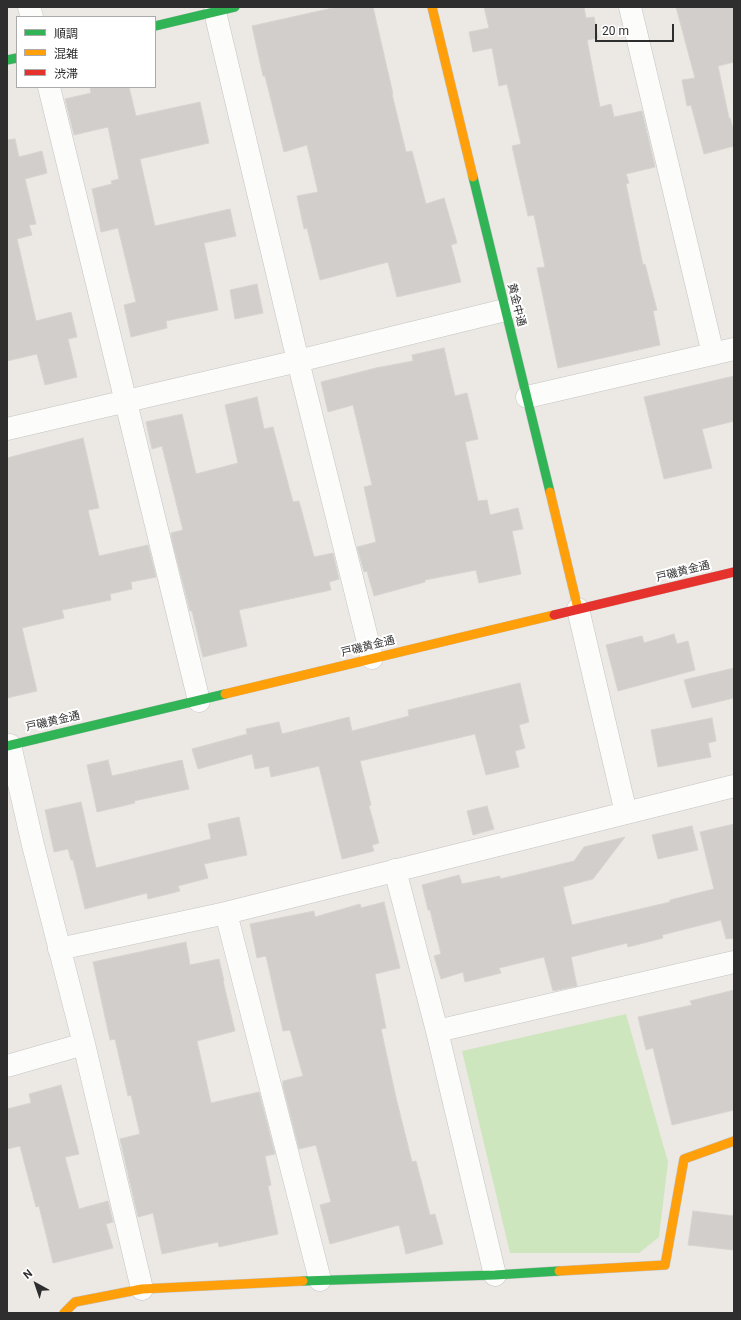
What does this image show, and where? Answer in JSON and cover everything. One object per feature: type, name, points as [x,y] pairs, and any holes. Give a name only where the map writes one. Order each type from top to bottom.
[{"type":"street","name":"黄金中通","points":[[432,7],[504,310],[527,397],[578,609]]},
{"type":"street","points":[[630,7],[713,354]]},
{"type":"street","points":[[156,26],[225,10],[298,361],[372,658]]},
{"type":"street","points":[[49,88],[199,700]]},
{"type":"street","points":[[7,429],[298,361],[504,310]]},
{"type":"street","points":[[527,397],[734,349]]},
{"type":"street","name":"戸磯黄金通","points":[[8,745],[734,572]]},
{"type":"street","points":[[578,609],[626,813]]},
{"type":"street","points":[[8,745],[84,1044],[142,1289]]},
{"type":"street","points":[[59,949],[226,913],[734,786]]},
{"type":"street","points":[[395,870],[437,1031],[495,1274]]},
{"type":"street","points":[[226,913],[320,1280]]},
{"type":"street","points":[[437,1031],[734,962]]},
{"type":"street","points":[[7,1066],[84,1044]]},
{"type":"street","points":[[64,1313],[76,1302],[142,1289],[665,1265],[684,1159],[734,1141]]},
{"type":"green space","points":[[626,1014],[668,1162],[659,1237],[639,1253],[510,1253],[462,1051]]},
{"type":"building","points":[[337,7],[373,7],[406,152],[412,151],[426,204],[444,198],[457,243],[451,245],[461,282],[397,297],[388,262],[320,280],[307,228],[304,229],[297,196],[318,192],[307,145],[284,152],[265,76],[263,76],[252,26]]},
{"type":"building","points":[[484,7],[584,7],[586,18],[594,17],[598,38],[587,40],[600,107],[611,104],[614,117],[642,111],[655,167],[626,174],[629,183],[626,184],[643,265],[645,264],[657,310],[653,311],[660,345],[558,368],[537,268],[545,267],[534,215],[528,216],[512,146],[521,144],[507,84],[499,86],[492,48],[473,52],[469,32],[489,28]]},
{"type":"building","points":[[676,7],[734,7],[734,62],[718,66],[729,118],[734,132],[734,146],[704,154],[691,105],[687,106],[682,80],[695,78]]},
{"type":"building","points":[[90,88],[129,88],[136,116],[200,102],[209,143],[140,159],[155,226],[230,209],[236,236],[204,243],[218,310],[166,321],[167,328],[131,337],[124,305],[136,302],[118,228],[101,232],[92,189],[112,184],[111,181],[119,179],[108,127],[74,135],[65,99],[91,93]]},
{"type":"building","points":[[15,139],[19,157],[42,151],[47,173],[25,179],[36,224],[29,225],[32,235],[17,239],[36,321],[71,312],[77,337],[68,339],[77,377],[45,385],[37,354],[7,361],[7,140]]},
{"type":"building","points":[[257,284],[263,313],[235,319],[230,290]]},
{"type":"building","points":[[444,348],[455,396],[467,393],[478,439],[465,442],[478,501],[487,500],[490,515],[518,508],[523,529],[512,531],[521,574],[479,583],[476,570],[425,580],[425,582],[374,596],[367,571],[364,572],[357,547],[376,542],[364,487],[372,485],[353,405],[328,412],[321,382],[376,368],[413,361],[412,355]]},
{"type":"building","points":[[734,376],[734,421],[702,429],[712,468],[664,479],[644,397]]},
{"type":"building","points":[[257,397],[264,429],[273,427],[293,502],[299,501],[314,557],[333,553],[339,579],[329,582],[331,590],[239,610],[247,646],[203,657],[172,540],[171,533],[183,530],[162,446],[152,449],[146,422],[182,414],[196,474],[238,463],[225,405]]},
{"type":"building","points":[[83,438],[99,508],[88,510],[99,556],[148,545],[156,577],[131,582],[132,589],[110,594],[111,600],[62,610],[64,618],[22,628],[37,691],[7,698],[7,458]]},
{"type":"building","points":[[674,634],[677,644],[688,641],[695,670],[618,691],[606,645],[642,636],[644,643]]},
{"type":"building","points":[[734,668],[734,698],[692,708],[684,680]]},
{"type":"building","points":[[520,683],[529,722],[519,725],[525,748],[515,751],[519,767],[486,775],[475,734],[360,761],[371,805],[369,806],[379,843],[372,845],[374,851],[342,859],[319,766],[271,777],[269,766],[255,769],[252,754],[198,769],[192,749],[247,734],[246,729],[279,722],[282,734],[349,717],[352,731],[409,716],[408,710]]},
{"type":"building","points":[[712,718],[716,741],[708,743],[711,757],[658,767],[651,730]]},
{"type":"building","points":[[108,760],[112,776],[182,760],[189,789],[134,801],[135,803],[97,812],[87,765]]},
{"type":"building","points":[[81,802],[96,868],[211,839],[208,824],[239,817],[247,855],[204,864],[208,878],[178,886],[180,891],[148,899],[147,893],[85,909],[73,860],[71,860],[68,849],[54,852],[45,810]]},
{"type":"building","points":[[487,806],[494,829],[473,835],[467,811]]},
{"type":"building","points":[[734,824],[734,938],[726,939],[721,920],[662,935],[663,938],[628,947],[627,943],[571,957],[577,986],[553,991],[544,957],[499,968],[501,973],[465,982],[463,972],[441,979],[434,956],[441,954],[422,885],[459,875],[462,884],[500,876],[500,879],[574,861],[584,847],[625,837],[593,879],[563,887],[572,925],[670,902],[670,900],[714,889],[700,832]]},
{"type":"building","points":[[692,826],[698,850],[658,859],[652,835]]},
{"type":"building","points":[[384,902],[400,968],[375,974],[386,1028],[381,1029],[412,1162],[416,1161],[430,1215],[435,1214],[443,1244],[406,1254],[399,1225],[330,1244],[320,1205],[331,1202],[316,1145],[299,1149],[283,1086],[283,1081],[303,1076],[290,1030],[283,1031],[266,956],[257,958],[250,924],[314,911],[315,917],[360,904],[361,908]]},
{"type":"building","points":[[186,942],[190,965],[219,959],[235,1031],[197,1041],[211,1103],[259,1092],[275,1154],[265,1156],[271,1185],[268,1186],[278,1234],[219,1247],[218,1242],[162,1254],[153,1213],[138,1217],[120,1139],[140,1134],[131,1095],[128,1096],[115,1039],[110,1040],[93,962]]},
{"type":"building","points":[[734,990],[734,1110],[672,1125],[653,1048],[646,1050],[638,1017],[692,1005],[690,1001]]},
{"type":"building","points":[[61,1085],[79,1154],[65,1157],[79,1209],[108,1201],[113,1222],[106,1224],[113,1248],[53,1263],[39,1206],[36,1207],[20,1146],[7,1149],[7,1109],[31,1103],[29,1094]]},
{"type":"building","points":[[693,1211],[734,1216],[734,1250],[688,1245]]},
{"type":"traffic: fast","points":[[156,26],[235,7]]},
{"type":"traffic: fast","points":[[7,60],[16,58]]},
{"type":"traffic: fast","points":[[473,177],[550,492]]},
{"type":"traffic: fast","points":[[7,746],[225,694]]},
{"type":"traffic: fast","points":[[303,1281],[495,1275],[559,1271]]},
{"type":"traffic: slow","points":[[432,7],[473,177]]},
{"type":"traffic: slow","points":[[550,492],[578,609]]},
{"type":"traffic: slow","points":[[225,694],[554,615]]},
{"type":"traffic: slow","points":[[559,1271],[665,1265],[684,1159],[734,1141]]},
{"type":"traffic: slow","points":[[64,1313],[75,1302],[142,1289],[303,1281]]},
{"type":"traffic: jam","points":[[554,615],[734,572]]}]
